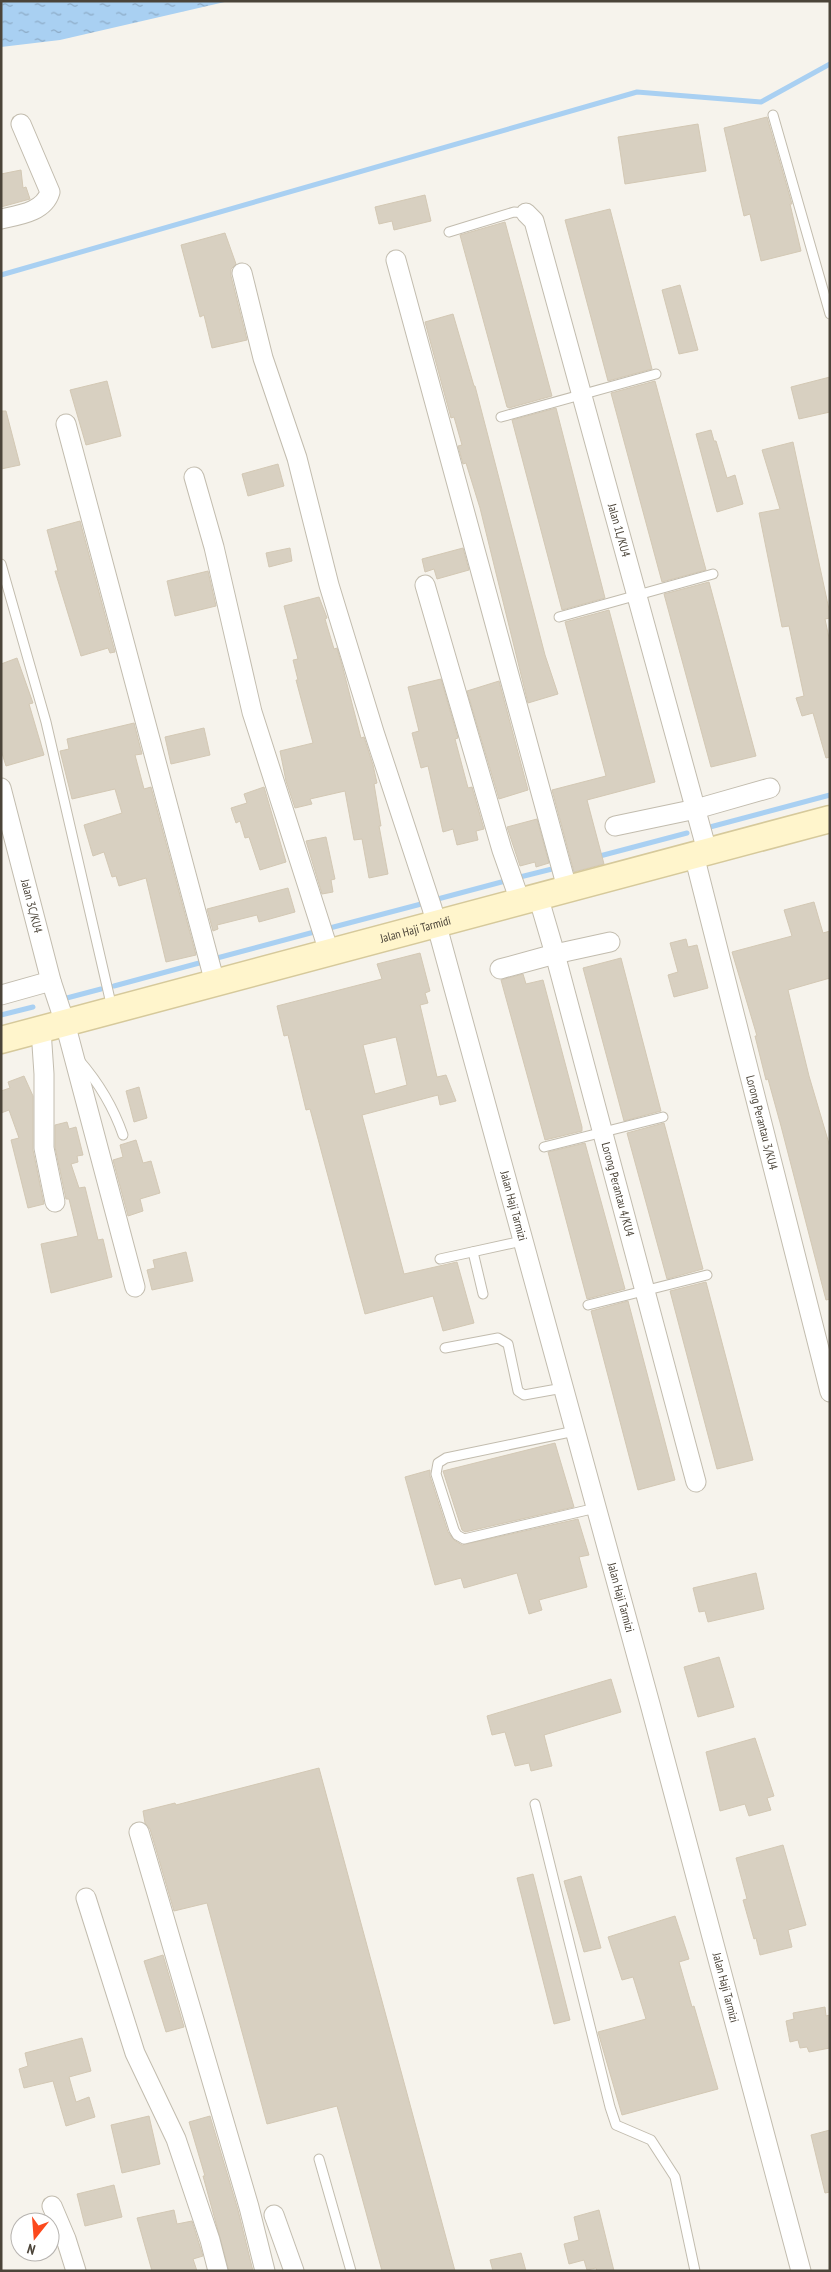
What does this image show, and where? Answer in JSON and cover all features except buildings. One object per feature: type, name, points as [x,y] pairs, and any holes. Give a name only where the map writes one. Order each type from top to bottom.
[{"type":"street","points":[[1,219],[38,208],[47,200],[50,192],[22,124]]},
{"type":"street","name":"Jalan 1L/KU4","points":[[526,212],[534,221],[696,809],[701,853]]},
{"type":"street","points":[[396,260],[567,888]]},
{"type":"street","name":"Jalan Haji Tarmizi","points":[[242,273],[264,358],[297,458],[329,585],[374,732],[422,873],[596,1508],[801,2271]]},
{"type":"street","points":[[66,424],[215,983]]},
{"type":"street","points":[[194,477],[214,547],[252,712],[327,945]]},
{"type":"street","name":"Lorong Perantau 4/KU4","points":[[425,585],[502,850],[529,899],[555,954],[696,1482]]},
{"type":"street","name":"Jalan 3C/KU4","points":[[1,788],[51,981],[53,1026]]},
{"type":"street","points":[[615,826],[696,809],[770,788]]},
{"type":"street","name":"Jalan Haji Tarmidi","points":[[1,1040],[215,983],[327,945],[435,924],[830,820]]},
{"type":"street","name":"Lorong Perantau 3/KU4","points":[[701,853],[830,1392]]},
{"type":"street","points":[[500,969],[610,942]]},
{"type":"street","points":[[1,995],[51,981]]},
{"type":"street","points":[[53,1026],[71,1051],[135,1287]]},
{"type":"street","points":[[53,1026],[44,1074],[44,1148],[55,1202]]},
{"type":"street","points":[[139,1832],[249,2207],[265,2271]]},
{"type":"street","points":[[86,1898],[135,2053],[176,2139],[210,2240],[218,2271]]},
{"type":"street","points":[[52,2206],[66,2239],[76,2271]]},
{"type":"street","points":[[274,2215],[294,2271]]},
{"type":"lane","points":[[773,115],[830,314]]},
{"type":"lane","points":[[449,232],[514,212],[526,212]]},
{"type":"lane","points":[[501,417],[656,374]]},
{"type":"lane","points":[[1,564],[46,722],[113,1010]]},
{"type":"lane","points":[[559,617],[713,574]]},
{"type":"lane","points":[[71,1051],[92,1075],[113,1107],[123,1135]]},
{"type":"lane","points":[[544,1147],[663,1117]]},
{"type":"lane","points":[[440,1259],[522,1241]]},
{"type":"lane","points":[[473,1252],[483,1294]]},
{"type":"lane","points":[[588,1305],[707,1275]]},
{"type":"lane","points":[[445,1348],[498,1338],[508,1344],[518,1391],[524,1395],[563,1388]]},
{"type":"lane","points":[[575,1431],[446,1458],[438,1463],[436,1474],[454,1530],[457,1535],[464,1538],[596,1508]]},
{"type":"lane","points":[[535,1804],[610,2107],[616,2124],[651,2140],[675,2177],[695,2271]]},
{"type":"lane","points":[[319,2159],[351,2271]]},
{"type":"water","points":[[1,1],[229,1],[60,40],[1,47]]},
{"type":"waterway","points":[[1,275],[637,92],[761,102],[830,64]]},
{"type":"waterway","points":[[710,827],[830,795]]},
{"type":"waterway","points":[[596,857],[687,833]]},
{"type":"waterway","points":[[516,878],[552,869]]},
{"type":"waterway","points":[[434,900],[509,880]]},
{"type":"waterway","points":[[326,929],[425,903]]},
{"type":"waterway","points":[[217,958],[318,931]]},
{"type":"waterway","points":[[114,986],[203,962]]},
{"type":"waterway","points":[[63,999],[101,989]]},
{"type":"waterway","points":[[1,1015],[33,1007]]}]
